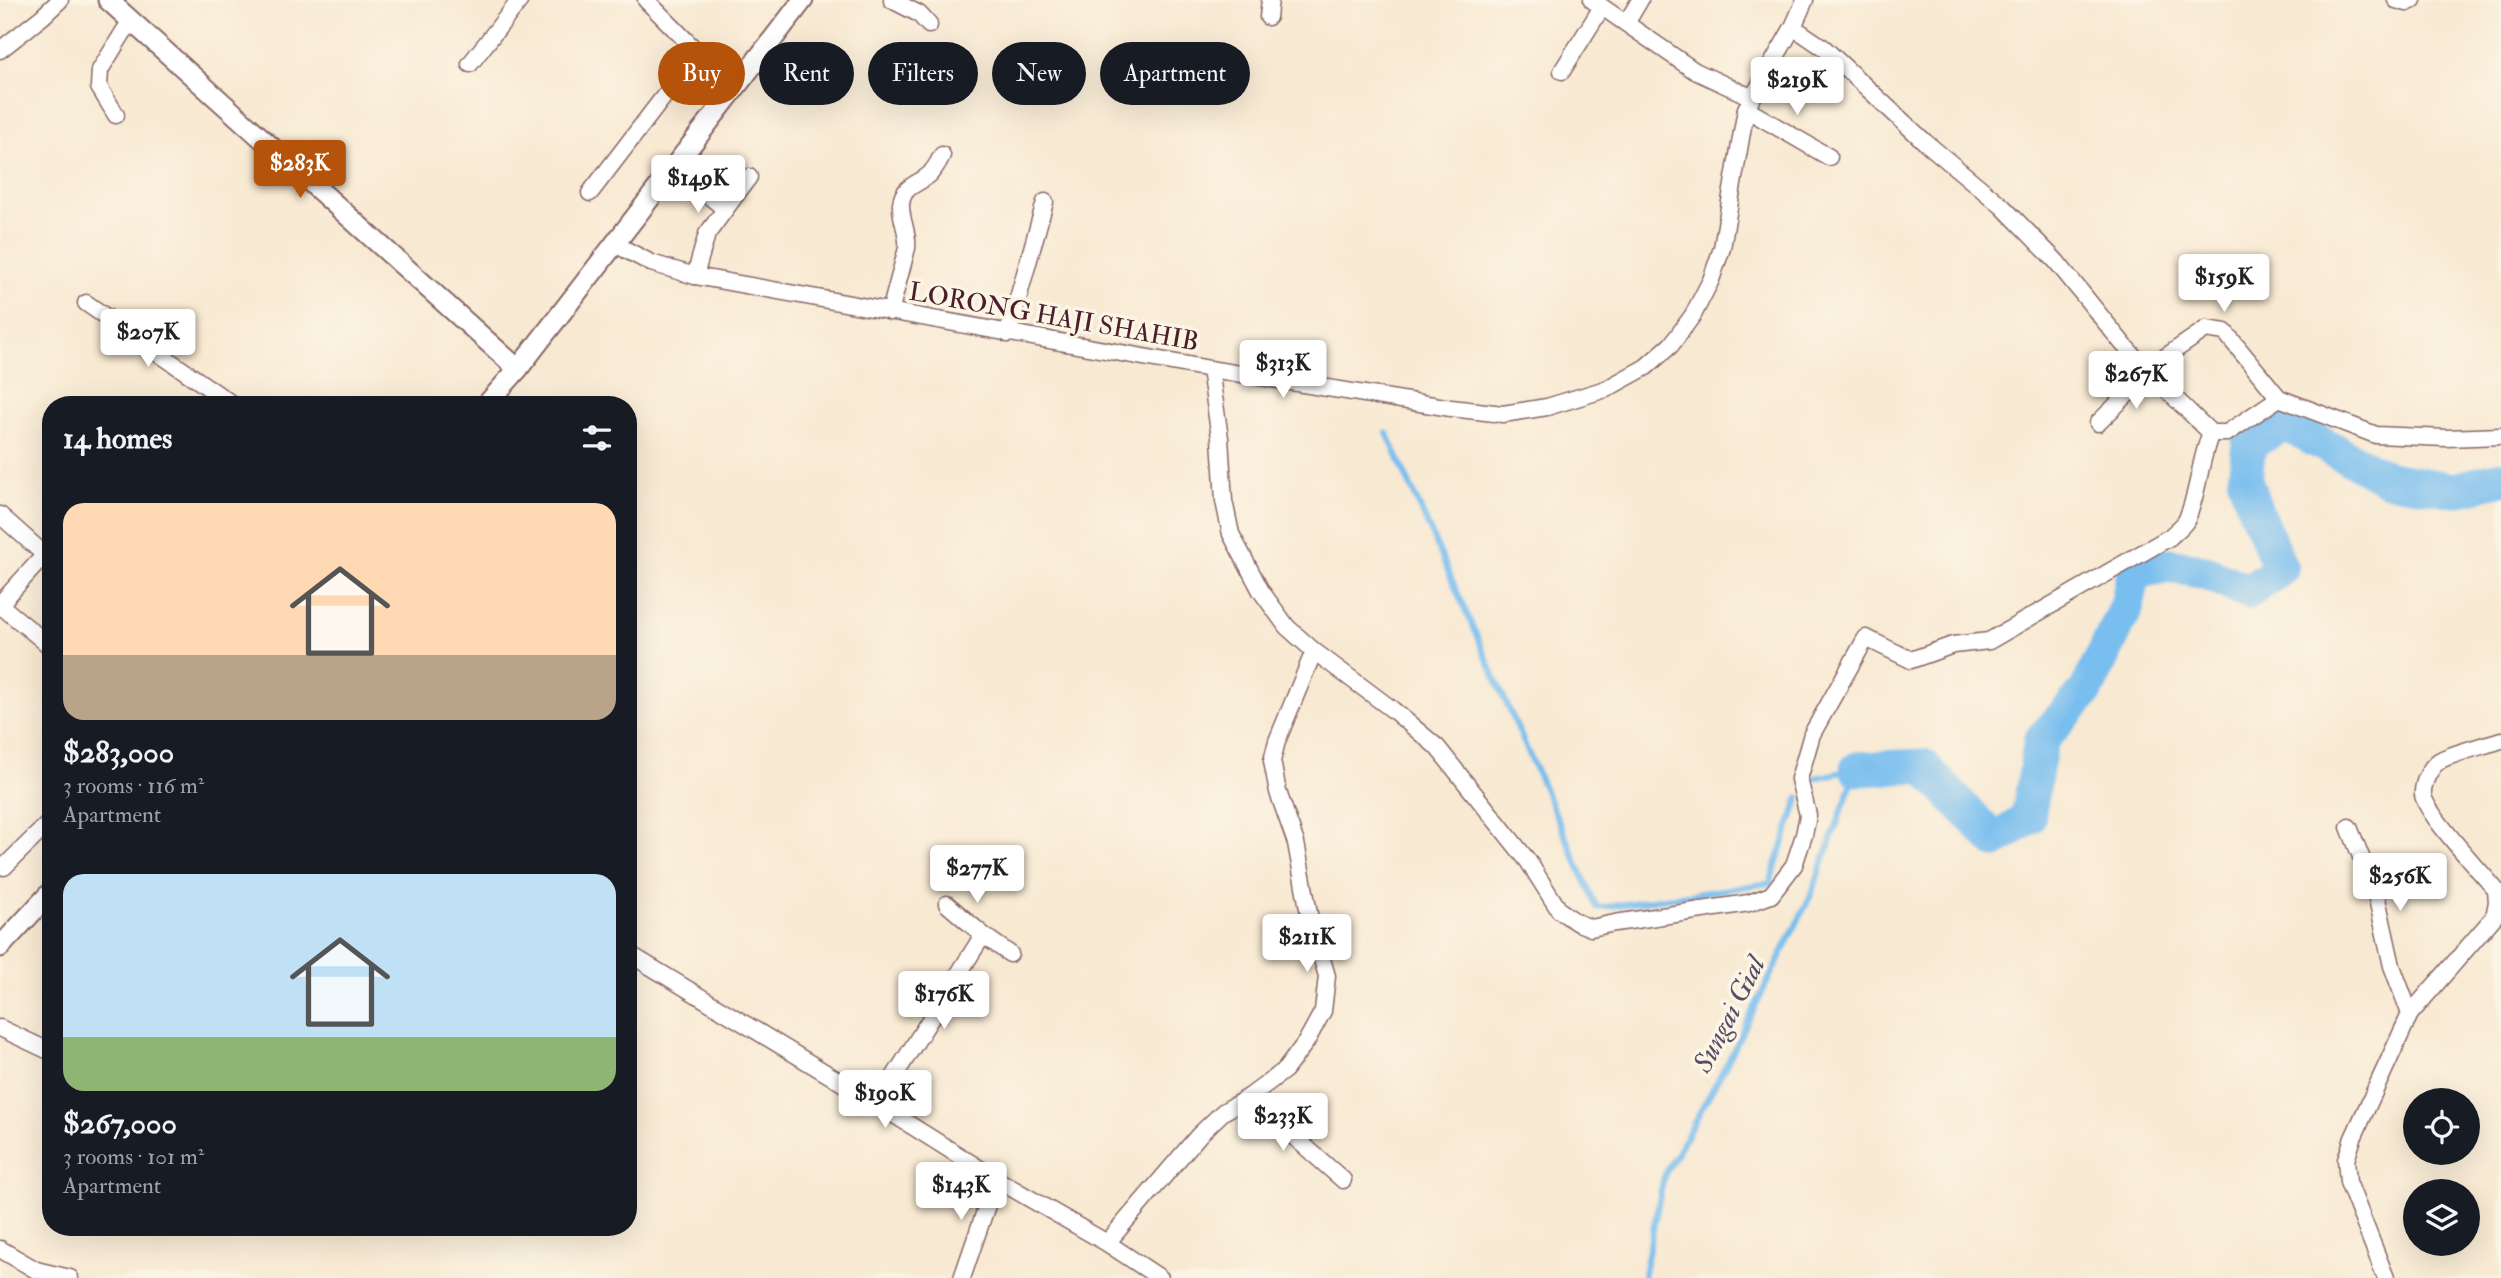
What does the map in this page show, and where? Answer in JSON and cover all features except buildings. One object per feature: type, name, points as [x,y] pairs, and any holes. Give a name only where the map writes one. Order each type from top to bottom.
[{"type":"street","points":[[0,50],[60,0]]},
{"type":"street","points":[[108,0],[518,369]]},
{"type":"street","points":[[470,64],[520,0]]},
{"type":"street","points":[[646,0],[688,42]]},
{"type":"street","points":[[745,73],[803,0]]},
{"type":"street","points":[[892,0],[919,14],[929,25]]},
{"type":"street","points":[[1268,17],[1270,0]]},
{"type":"street","points":[[1627,22],[1640,0]]},
{"type":"street","points":[[1748,104],[1793,27],[1805,0]]},
{"type":"street","points":[[2396,0],[2407,3],[2413,0]]},
{"type":"street","points":[[1562,71],[1597,4],[1829,157]]},
{"type":"street","points":[[116,115],[99,87],[100,70],[131,20]]},
{"type":"street","points":[[1793,27],[1824,48],[1925,142],[2003,206],[2056,261],[2148,371],[2211,433],[2227,433],[2279,398]]},
{"type":"street","points":[[590,193],[658,104]]},
{"type":"street","name":"LORONG HAJI SHAHIB","points":[[615,244],[651,263],[695,276],[1210,369],[1503,414],[1547,407],[1606,389],[1646,367],[1671,345],[1693,315],[1711,280],[1722,248],[1748,104]]},
{"type":"street","points":[[494,396],[518,369],[720,105]]},
{"type":"street","points":[[890,312],[907,248],[902,200],[909,186],[932,172],[942,155]]},
{"type":"street","points":[[673,167],[724,208]]},
{"type":"street","points":[[695,276],[707,234],[749,177]]},
{"type":"street","points":[[1008,334],[1045,202]]},
{"type":"street","points":[[86,303],[220,396]]},
{"type":"street","points":[[2098,423],[2148,371],[2206,329],[2225,332],[2279,398],[2376,435],[2446,438],[2501,436]]},
{"type":"street","points":[[1210,369],[1220,438],[1224,501],[1231,534],[1261,591],[1287,626],[1314,651],[1437,747],[1528,861],[1559,910],[1591,929],[1749,903],[1771,895],[1794,865],[1808,815],[1799,779],[1803,758],[1812,734],[1866,638],[1911,660],[1953,645],[1989,641],[2170,537],[2185,522],[2211,433]]},
{"type":"street","points":[[0,515],[42,546]]},
{"type":"street","points":[[42,558],[0,604],[42,639]]},
{"type":"street","points":[[1107,1243],[1199,1135],[1223,1112],[1249,1097],[1285,1070],[1306,1042],[1323,1011],[1327,976],[1310,919],[1296,843],[1278,793],[1272,761],[1277,741],[1314,651]]},
{"type":"street","points":[[2386,1278],[2348,1182],[2346,1160],[2353,1138],[2410,1014],[2494,917],[2497,902],[2496,890],[2431,811],[2423,795],[2425,783],[2439,761],[2501,740]]},
{"type":"street","points":[[2349,827],[2376,894],[2392,966],[2410,1014]]},
{"type":"street","points":[[4,867],[42,830]]},
{"type":"street","points":[[0,947],[42,902]]},
{"type":"street","points":[[947,904],[1010,954]]},
{"type":"street","points":[[877,1104],[984,934]]},
{"type":"street","points":[[637,958],[996,1179],[1107,1243],[1160,1278]]},
{"type":"street","points":[[0,1028],[42,1048]]},
{"type":"street","points":[[1249,1097],[1343,1180]]},
{"type":"street","points":[[962,1278],[996,1179]]},
{"type":"street","points":[[0,1249],[37,1270],[70,1278]]},
{"type":"waterway","points":[[1857,769],[1923,766],[1995,841],[2028,818],[2041,740],[2086,691],[2127,606],[2134,572],[2170,565],[2205,572],[2248,592],[2281,569],[2245,480],[2249,443],[2286,424],[2388,479],[2455,490],[2501,478]]},
{"type":"waterway","points":[[1387,433],[1597,908],[1770,883],[1799,797]]},
{"type":"waterway","points":[[1804,783],[1805,780],[1857,769]]},
{"type":"waterway","name":"Sungai Gial","points":[[1643,1278],[1664,1176],[1725,1067],[1811,895],[1857,769]]}]
